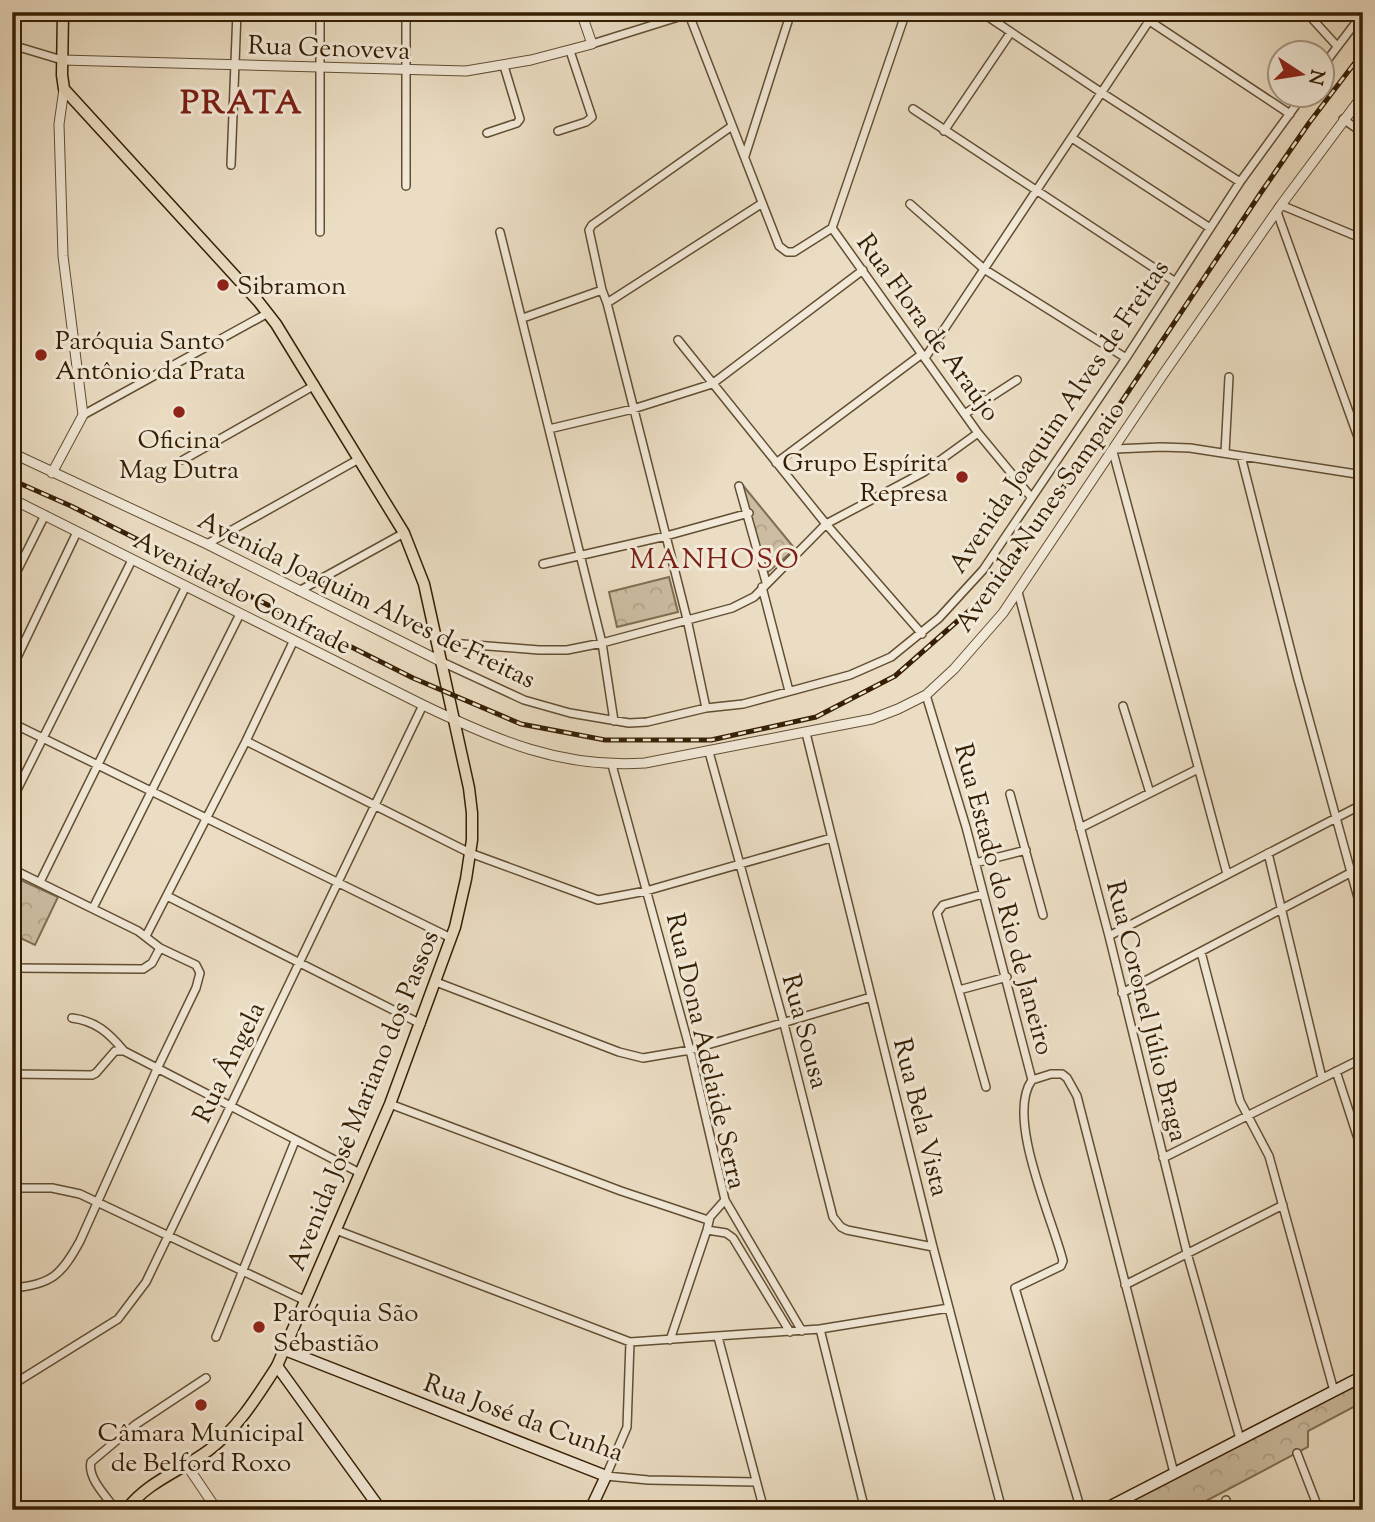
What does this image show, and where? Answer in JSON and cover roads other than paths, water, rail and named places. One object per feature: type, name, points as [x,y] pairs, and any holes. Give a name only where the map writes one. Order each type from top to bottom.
[{"type":"main road","points":[[64,12],[64,89]]},
{"type":"main road","name":"Avenida José Mariano dos Passos","points":[[64,89],[268,313],[315,385],[404,533],[419,570],[438,642],[471,800],[470,853],[462,904],[451,938],[390,1104],[285,1350],[277,1366],[235,1426],[208,1450],[156,1482],[126,1510]]},
{"type":"main road","name":"Rua José da Cunha","points":[[285,1350],[606,1476]]},
{"type":"main road","points":[[277,1366],[381,1510]]},
{"type":"main road","points":[[1103,1510],[1363,1376]]},
{"type":"main road","points":[[590,1510],[606,1476]]},
{"type":"street","points":[[231,165],[237,12]]},
{"type":"street","points":[[320,12],[320,232]]},
{"type":"street","points":[[580,12],[592,44],[688,13]]},
{"type":"street","points":[[744,157],[791,12]]},
{"type":"street","points":[[832,228],[906,12]]},
{"type":"street","points":[[981,12],[1240,182]]},
{"type":"street","points":[[1136,12],[1290,114]]},
{"type":"street","points":[[776,463],[923,356],[1155,12]]},
{"type":"street","points":[[1306,12],[1337,46],[1363,13]]},
{"type":"street","name":"Rua Flora de Araújo","points":[[688,13],[779,246],[787,252],[798,250],[832,228],[978,433],[1031,497]]},
{"type":"street","points":[[406,22],[406,186]]},
{"type":"street","points":[[944,131],[1011,32]]},
{"type":"street","name":"Rua Genoveva","points":[[62,60],[466,71],[504,66],[592,44]]},
{"type":"street","points":[[12,45],[62,60]]},
{"type":"street","points":[[558,131],[581,124],[592,117],[570,51]]},
{"type":"street","points":[[487,133],[517,123],[520,119],[504,66]]},
{"type":"street","points":[[64,89],[58,124],[63,256],[83,415]]},
{"type":"street","name":"Avenida Nunes Sampaio","points":[[456,721],[543,753],[575,761],[611,765],[672,760],[872,719],[926,695],[954,669],[1018,592],[1162,376],[1343,119],[1363,95]]},
{"type":"street","name":"Avenida Joaquim Alves de Freitas","points":[[12,453],[207,544],[442,662],[524,699],[570,713],[614,721],[647,722],[706,708],[743,704],[850,675],[880,664],[922,634],[964,593],[983,570],[1126,358],[1240,182],[1294,108]]},
{"type":"street","points":[[914,109],[1174,281]]},
{"type":"street","points":[[1343,119],[1363,133]]},
{"type":"street","points":[[706,708],[687,619],[589,233],[592,225],[732,126]]},
{"type":"street","points":[[1072,138],[1210,228]]},
{"type":"street","points":[[607,303],[761,204]]},
{"type":"street","points":[[910,204],[984,269],[1126,358]]},
{"type":"street","points":[[1279,209],[1363,239]]},
{"type":"street","points":[[1279,209],[1363,451]]},
{"type":"street","points":[[500,232],[602,643],[614,721]]},
{"type":"street","points":[[549,429],[633,409],[712,384],[863,270]]},
{"type":"street","points":[[523,318],[602,290]]},
{"type":"street","points":[[52,472],[83,415],[268,313]]},
{"type":"street","points":[[678,340],[826,524],[922,634]]},
{"type":"street","points":[[1225,453],[1229,377]]},
{"type":"street","points":[[966,413],[1017,380]]},
{"type":"street","points":[[183,460],[315,385]]},
{"type":"street","points":[[438,642],[552,650],[602,643],[733,608],[748,601],[826,524],[924,472],[978,433]]},
{"type":"street","points":[[1227,874],[1114,450],[1161,447],[1225,453],[1363,475]]},
{"type":"street","points":[[1241,456],[1363,916]]},
{"type":"street","points":[[207,544],[359,459]]},
{"type":"street","points":[[739,486],[748,513],[789,691]]},
{"type":"street","name":"Avenida do Confrade","points":[[12,499],[185,588],[456,721]]},
{"type":"street","points":[[543,564],[666,536],[748,513]]},
{"type":"street","points":[[12,581],[45,515]]},
{"type":"street","points":[[12,668],[77,532]]},
{"type":"street","points":[[299,591],[404,533]]},
{"type":"street","points":[[12,800],[132,559]]},
{"type":"street","points":[[40,882],[185,588]]},
{"type":"street","name":"Rua Coronel Júlio Braga","points":[[1018,592],[1109,936],[1187,1253],[1240,1439]]},
{"type":"street","points":[[93,908],[240,614]]},
{"type":"street","points":[[146,936],[208,818],[294,640]]},
{"type":"street","points":[[1363,666],[1360,673],[1363,686]]},
{"type":"street","name":"Rua Estado do Rio de Janeiro","points":[[926,695],[1007,977],[1032,1080],[1026,1093],[1023,1111],[1037,1183],[1063,1261],[1061,1266],[1015,1288],[1081,1510]]},
{"type":"street","name":"Rua Ângela","points":[[12,1385],[118,1319],[146,1282],[423,705]]},
{"type":"street","points":[[1123,706],[1150,793]]},
{"type":"street","points":[[12,723],[451,938]]},
{"type":"street","name":"Rua Bela Vista","points":[[806,733],[933,1247],[1002,1510]]},
{"type":"street","points":[[246,741],[470,853],[593,899],[608,900],[646,891],[831,838]]},
{"type":"street","name":"Rua Sousa","points":[[709,752],[784,1024],[834,1219],[847,1230],[933,1247]]},
{"type":"street","name":"Rua Dona Adelaide Serra","points":[[611,765],[690,1050],[724,1200],[708,1220],[670,1340]]},
{"type":"street","points":[[1080,828],[1198,769]]},
{"type":"street","points":[[1010,794],[1042,915]]},
{"type":"street","points":[[1109,936],[1363,804]]},
{"type":"street","points":[[975,863],[1026,850]]},
{"type":"street","points":[[1268,853],[1322,1078]]},
{"type":"street","points":[[12,869],[93,908],[146,936],[160,948],[200,968],[199,980],[66,1267],[46,1280],[12,1288]]},
{"type":"street","points":[[1122,993],[1352,872]]},
{"type":"street","points":[[983,894],[943,905],[938,910],[938,918],[986,1087]]},
{"type":"street","points":[[167,896],[421,1024]]},
{"type":"street","points":[[12,968],[143,969],[152,963],[160,948]]},
{"type":"street","points":[[1201,952],[1236,1086],[1247,1116],[1269,1156],[1334,1391]]},
{"type":"street","points":[[959,990],[1007,977]]},
{"type":"street","points":[[436,982],[636,1057],[655,1057],[690,1050],[871,997]]},
{"type":"street","points":[[72,1018],[97,1025],[124,1051],[360,1173]]},
{"type":"street","points":[[12,1074],[92,1075],[115,1051],[124,1051]]},
{"type":"street","points":[[1163,1158],[1363,1058]]},
{"type":"street","points":[[1336,1071],[1363,1154]]},
{"type":"street","points":[[1032,1080],[1051,1074],[1062,1074],[1077,1096],[1174,1473]]},
{"type":"street","points":[[390,1104],[608,1187],[708,1220]]},
{"type":"street","points":[[216,1337],[295,1141]]},
{"type":"street","points":[[12,1188],[65,1189],[306,1300]]},
{"type":"street","points":[[724,1200],[802,1331]]},
{"type":"street","points":[[1125,1285],[1283,1205]]},
{"type":"street","points":[[336,1230],[630,1342],[802,1331],[949,1308]]},
{"type":"street","points":[[707,1230],[726,1233],[733,1238],[790,1332]]},
{"type":"street","points":[[820,1329],[865,1510]]},
{"type":"street","points":[[718,1337],[764,1510]]},
{"type":"street","points":[[606,1476],[627,1427],[630,1342]]},
{"type":"street","points":[[117,1510],[91,1474],[91,1462],[135,1425],[206,1378]]},
{"type":"street","points":[[1297,1453],[1319,1510]]},
{"type":"street","points":[[186,1464],[217,1510]]},
{"type":"street","name":"Rua José da Cunha","points":[[606,1476],[648,1480],[756,1482]]},
{"type":"street","points":[[1226,1500],[1229,1510]]},
{"type":"railway","points":[[12,480],[71,506],[413,678],[521,724],[605,740],[711,740],[816,717],[895,676],[978,603],[1029,537],[1260,194],[1363,52]]},
{"type":"place","name":"Sibramon","points":[[223,285]]},
{"type":"place","name":"Paróquia Santo Antônio da Prata","points":[[41,355]]},
{"type":"place","name":"Oficina Mag Dutra","points":[[179,412]]},
{"type":"place","name":"Grupo Espírita Represa","points":[[962,477]]},
{"type":"place","name":"Paróquia São Sebastião","points":[[259,1327]]},
{"type":"place","name":"Câmara Municipal de Belford Roxo","points":[[201,1405]]},
{"type":"district","name":"PRATA","points":[[242,101]]},
{"type":"district","name":"MANHOSO","points":[[715,558]]}]
